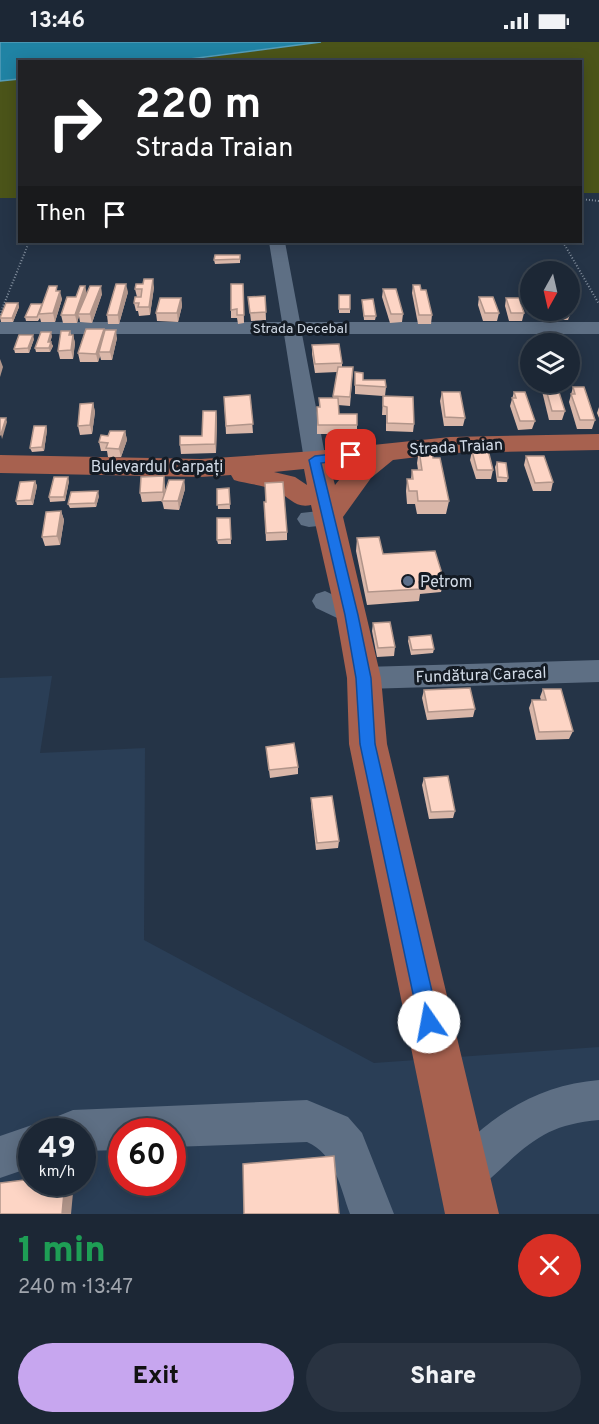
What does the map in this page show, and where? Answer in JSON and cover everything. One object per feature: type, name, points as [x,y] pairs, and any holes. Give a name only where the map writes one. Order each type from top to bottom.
[{"type":"main road","name":"Strada Traian","points":[[306,460],[450,445],[599,442]]},
{"type":"main road","points":[[314,511],[353,480],[370,460],[388,451]]},
{"type":"main road","name":"Bulevardul Carpați","points":[[0,464],[201,468],[306,460]]},
{"type":"main road","points":[[306,460],[314,511],[338,608],[364,678],[368,744]]},
{"type":"main road","points":[[201,468],[267,477],[285,483],[314,511]]},
{"type":"main road","points":[[338,608],[337,660],[368,744],[468,1195]]},
{"type":"street","points":[[277,243],[306,460]]},
{"type":"street","name":"Strada Decebal","points":[[0,328],[599,328]]},
{"type":"street","name":"Fundătura Caracal","points":[[364,678],[599,671]]},
{"type":"street","points":[[468,1195],[508,1134],[546,1109],[599,1100]]},
{"type":"street","points":[[96,1130],[307,1121],[333,1132],[347,1148],[372,1214]]},
{"type":"street","points":[[0,1157],[18,1151]]},
{"type":"path","points":[[582,199],[599,201]]},
{"type":"path","points":[[0,315],[29,243]]},
{"type":"path","points":[[564,243],[599,304]]},
{"type":"shaded area","points":[[52,676],[40,753],[145,748],[144,940],[374,1063],[599,1047],[599,1214],[0,1214],[0,678]]},
{"type":"green space","points":[[321,42],[599,42],[599,193],[582,193],[582,60],[189,60]]},
{"type":"green space","points":[[18,79],[18,198],[0,198],[0,81]]},
{"type":"water","points":[[0,42],[321,42],[182,60],[18,60],[18,79],[0,81]]},
{"type":"building","points":[[215,255],[240,255],[240,259],[214,260]]},
{"type":"building","points":[[144,279],[153,279],[149,307],[138,307],[139,303],[134,303],[135,297],[141,297],[142,289],[135,289],[136,284],[143,284]]},
{"type":"building","points":[[116,284],[126,284],[118,315],[107,315]]},
{"type":"building","points":[[231,284],[243,284],[244,315],[237,315],[237,309],[231,310]]},
{"type":"building","points":[[413,285],[420,285],[421,290],[426,290],[432,315],[419,315]]},
{"type":"building","points":[[49,286],[57,286],[56,291],[60,291],[53,313],[39,314]]},
{"type":"building","points":[[80,286],[85,286],[75,315],[61,315],[67,297],[76,297]]},
{"type":"building","points":[[90,286],[101,286],[90,314],[78,314]]},
{"type":"building","points":[[383,289],[396,289],[403,314],[391,314]]},
{"type":"building","points":[[339,295],[350,295],[350,309],[339,309]]},
{"type":"building","points":[[265,296],[266,312],[250,313],[248,297]]},
{"type":"building","points":[[479,297],[493,297],[499,313],[485,313]]},
{"type":"building","points":[[160,298],[181,298],[177,313],[156,313]]},
{"type":"building","points":[[506,298],[519,298],[520,313],[511,313]]},
{"type":"building","points":[[373,299],[376,316],[364,316],[362,300]]},
{"type":"building","points":[[6,303],[18,303],[12,318],[0,318]]},
{"type":"building","points":[[31,304],[42,304],[37,317],[25,317]]},
{"type":"building","points":[[86,329],[104,329],[96,354],[78,353]]},
{"type":"building","points":[[105,330],[116,330],[110,352],[99,352]]},
{"type":"building","points":[[61,331],[70,331],[69,335],[73,335],[71,350],[58,351]]},
{"type":"building","points":[[41,332],[51,332],[49,348],[35,348]]},
{"type":"building","points":[[19,335],[33,335],[28,348],[14,349]]},
{"type":"building","points":[[339,344],[342,363],[315,364],[312,345]]},
{"type":"building","points":[[338,367],[353,367],[350,397],[333,396]]},
{"type":"building","points":[[355,372],[363,373],[363,380],[385,380],[386,387],[355,385]]},
{"type":"building","points":[[580,387],[584,387],[595,420],[580,420],[571,394],[580,393]]},
{"type":"building","points":[[442,392],[460,392],[465,418],[445,417]]},
{"type":"building","points":[[514,392],[525,393],[535,421],[520,421],[512,398],[516,398]]},
{"type":"building","points":[[547,393],[559,393],[565,411],[552,411]]},
{"type":"building","points":[[250,395],[253,424],[226,426],[224,397]]},
{"type":"building","points":[[383,396],[413,397],[414,424],[387,423],[387,407],[383,406]]},
{"type":"building","points":[[319,398],[338,398],[339,414],[357,414],[357,425],[318,425]]},
{"type":"building","points":[[93,403],[90,425],[78,426],[80,404]]},
{"type":"building","points":[[203,411],[216,411],[215,444],[180,445],[180,436],[202,436]]},
{"type":"building","points":[[0,418],[6,418],[0,435]]},
{"type":"building","points":[[34,426],[46,426],[42,447],[30,448]]},
{"type":"building","points":[[110,431],[125,431],[119,449],[106,448],[108,443],[99,442],[101,435],[108,436]]},
{"type":"building","points":[[419,450],[432,450],[433,458],[440,458],[449,501],[418,501],[417,491],[409,491],[407,479],[413,479],[412,470],[422,470]]},
{"type":"building","points":[[488,450],[493,470],[477,470],[472,451]]},
{"type":"building","points":[[526,456],[544,456],[553,482],[535,483]]},
{"type":"building","points":[[497,462],[506,463],[508,478],[498,477]]},
{"type":"building","points":[[164,476],[163,492],[140,493],[141,477]]},
{"type":"building","points":[[54,477],[68,477],[64,497],[49,497]]},
{"type":"building","points":[[169,480],[184,480],[178,501],[162,501]]},
{"type":"building","points":[[35,481],[31,500],[16,501],[20,482]]},
{"type":"building","points":[[283,482],[287,532],[266,533],[265,483]]},
{"type":"building","points":[[229,488],[230,504],[217,505],[217,489]]},
{"type":"building","points":[[98,491],[95,503],[68,504],[71,492]]},
{"type":"building","points":[[61,511],[57,536],[42,537],[46,512]]},
{"type":"building","points":[[217,518],[230,518],[231,539],[217,540]]},
{"type":"building","points":[[379,537],[383,554],[435,551],[444,580],[419,582],[421,589],[368,592],[357,538]]},
{"type":"building","points":[[390,622],[395,647],[378,648],[373,623]]},
{"type":"building","points":[[431,635],[434,649],[412,650],[409,637]]},
{"type":"building","points":[[470,688],[475,709],[428,712],[424,690]]},
{"type":"building","points":[[543,689],[561,689],[573,731],[539,732],[532,700],[546,700]]},
{"type":"building","points":[[294,743],[298,767],[269,770],[266,747]]},
{"type":"building","points":[[448,776],[455,811],[431,812],[424,778]]},
{"type":"building","points":[[332,796],[339,841],[317,843],[311,798]]},
{"type":"building","points":[[334,1156],[339,1214],[244,1214],[243,1164]]},
{"type":"building","points":[[18,1181],[18,1196],[64,1196],[62,1214],[0,1214],[0,1183]]},
{"type":"place","name":"Petrom","points":[[408,581]]},
{"type":"route","points":[[351,455],[315,460],[352,615],[364,678],[368,744],[429,1022]]}]
